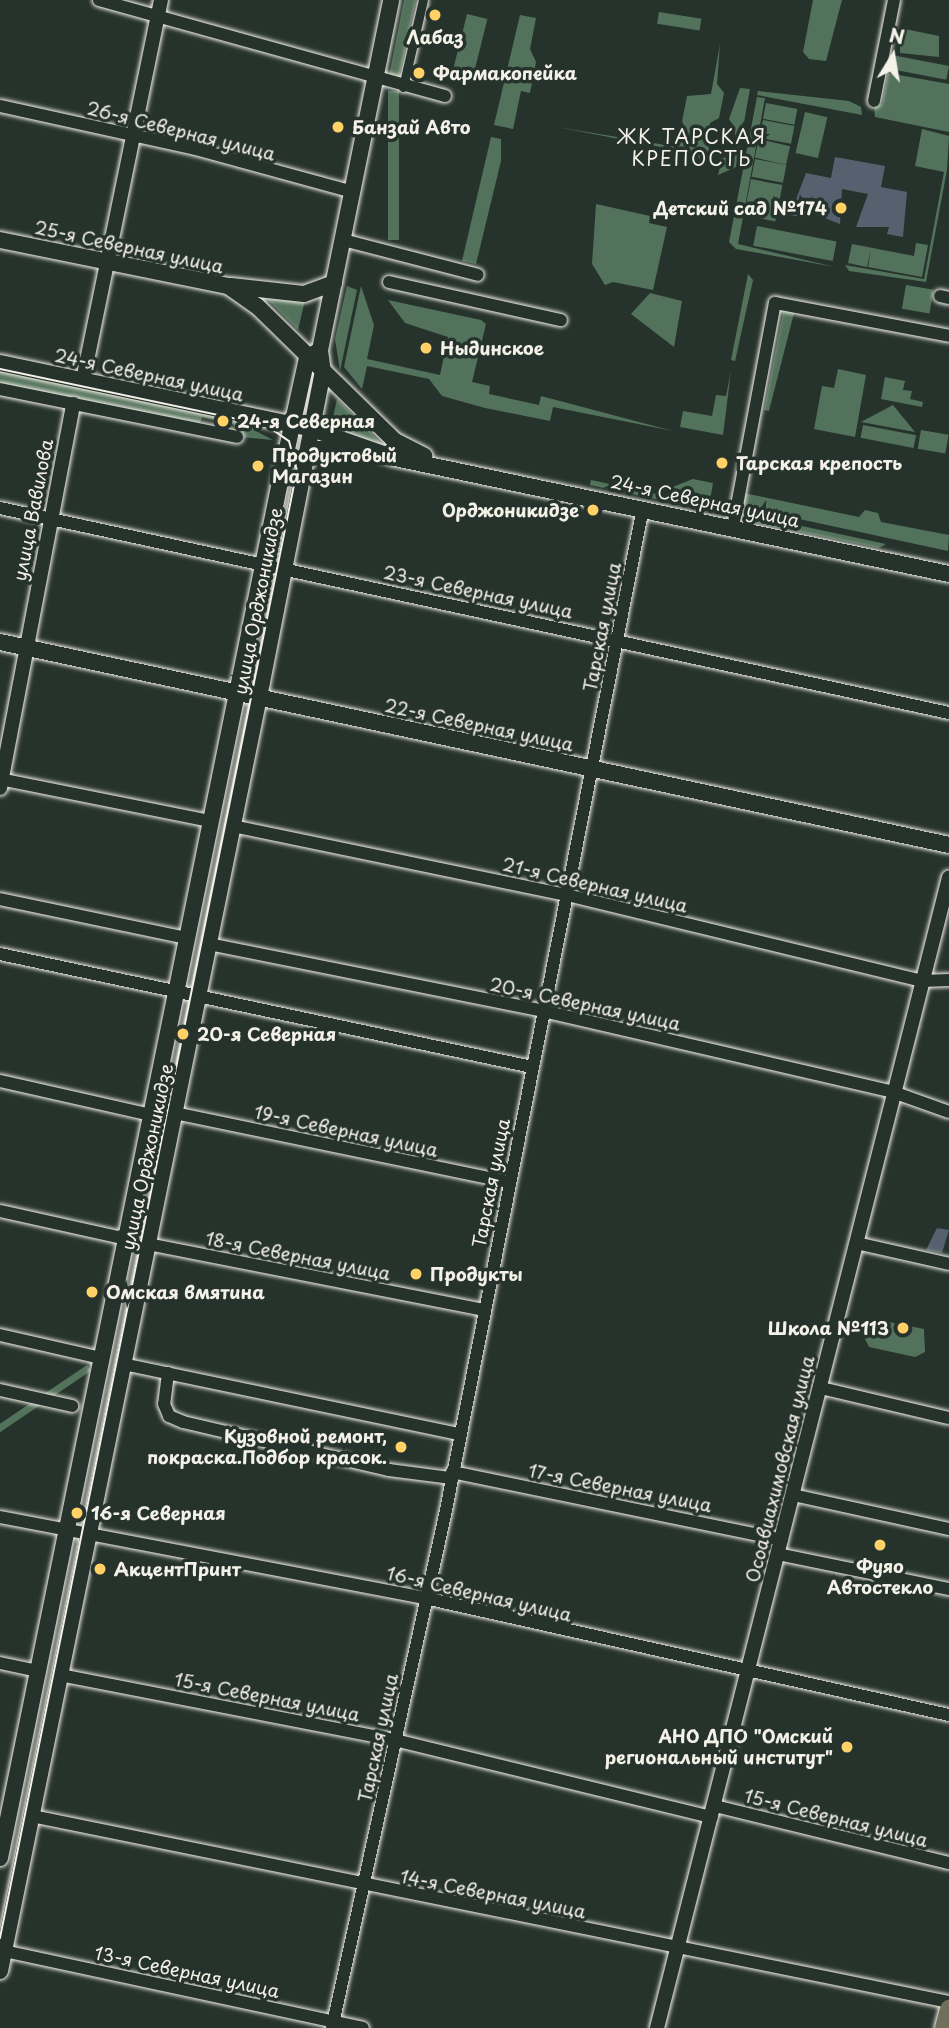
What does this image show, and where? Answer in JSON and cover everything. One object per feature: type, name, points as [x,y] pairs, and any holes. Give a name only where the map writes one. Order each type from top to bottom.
[{"type":"main road","name":"улица Орджоникидзе","points":[[0,1858],[5,1807],[37,1671],[151,1115],[174,990],[292,425],[334,283],[391,0]]},
{"type":"main road","name":"25-я Северная улица","points":[[0,240],[228,286],[257,306],[313,354]]},
{"type":"main road","points":[[228,286],[304,293],[334,283]]},
{"type":"main road","name":"улица Орджоникидзе","points":[[0,1971],[200,996],[306,461],[323,372],[313,354]]},
{"type":"main road","name":"24-я Северная улица","points":[[0,363],[312,429],[363,448],[949,574]]},
{"type":"main road","name":"24-я Северная улица","points":[[323,372],[403,447],[453,467]]},
{"type":"main road","points":[[306,461],[325,447],[363,448]]},
{"type":"main road","name":"22-я Северная улица","points":[[0,642],[949,845]]},
{"type":"main road","points":[[944,2028],[949,2009]]},
{"type":"street","points":[[99,0],[403,87],[445,96]]},
{"type":"street","points":[[83,380],[162,0]]},
{"type":"street","points":[[403,87],[423,0]]},
{"type":"street","points":[[874,101],[894,0]]},
{"type":"street","name":"26-я Северная улица","points":[[0,106],[133,135],[352,192]]},
{"type":"street","points":[[343,240],[478,275]]},
{"type":"street","points":[[390,282],[561,320]]},
{"type":"street","points":[[733,527],[775,303],[949,336]]},
{"type":"street","points":[[0,388],[237,437]]},
{"type":"street","name":"улица Вавилова","points":[[1,782],[73,404]]},
{"type":"street","name":"23-я Северная улица","points":[[0,508],[617,639],[949,713]]},
{"type":"street","name":"Тарская улица","points":[[333,2025],[451,1475],[457,1434],[594,769],[643,508]]},
{"type":"street","points":[[1,782],[211,821]]},
{"type":"street","name":"21-я Северная улица","points":[[233,826],[567,895],[922,981],[949,980]]},
{"type":"street","name":"Осоавиахимовская улица","points":[[657,2028],[949,877]]},
{"type":"street","points":[[0,899],[186,938]]},
{"type":"street","name":"20-я Северная улица","points":[[209,944],[543,1011],[893,1092],[949,1112]]},
{"type":"street","points":[[0,954],[532,1067]]},
{"type":"street","points":[[0,1081],[151,1115]]},
{"type":"street","name":"19-я Северная улица","points":[[175,1113],[509,1182]]},
{"type":"street","points":[[0,1211],[126,1239]]},
{"type":"street","points":[[856,1243],[949,1264]]},
{"type":"street","name":"18-я Северная улица","points":[[148,1244],[483,1310]]},
{"type":"street","points":[[0,1335],[101,1358]]},
{"type":"street","points":[[124,1364],[457,1434]]},
{"type":"street","name":"17-я Северная улица","points":[[168,1373],[164,1404],[169,1416],[183,1422],[389,1470],[451,1475],[780,1547],[949,1589]]},
{"type":"street","points":[[821,1388],[949,1418]]},
{"type":"street","points":[[0,1390],[72,1406]]},
{"type":"street","points":[[793,1495],[949,1529]]},
{"type":"street","name":"16-я Северная улица","points":[[0,1517],[425,1598],[949,1715]]},
{"type":"street","points":[[0,1663],[37,1671]]},
{"type":"street","name":"15-я Северная улица","points":[[60,1675],[395,1740],[949,1863]]},
{"type":"street","name":"14-я Северная улица","points":[[32,1816],[362,1886],[949,2002]]},
{"type":"street","name":"13-я Северная улица","points":[[4,1951],[333,2025],[363,2028]]},
{"type":"green space","points":[[404,0],[416,0],[399,78],[389,76]]},
{"type":"green space","points":[[813,0],[842,0],[826,61],[809,59],[803,52]]},
{"type":"green space","points":[[659,12],[701,19],[700,31],[657,24]]},
{"type":"green space","points":[[467,14],[487,19],[474,72],[454,67]]},
{"type":"green space","points":[[520,15],[536,18],[530,49],[536,62],[530,93],[521,91],[513,129],[494,125]]},
{"type":"green space","points":[[905,29],[939,36],[939,57],[900,53],[900,31]]},
{"type":"green space","points":[[720,44],[717,84],[724,93],[719,118],[710,123],[708,163],[701,162],[697,154],[557,127],[677,147],[687,96],[711,94]]},
{"type":"green space","points":[[892,55],[949,66],[946,80],[889,69]]},
{"type":"green space","points":[[888,73],[949,84],[949,132],[875,117],[874,107],[882,104]]},
{"type":"green space","points":[[740,88],[750,89],[736,167],[718,175],[722,158],[735,157],[735,128],[729,119]]},
{"type":"green space","points":[[388,91],[399,91],[399,240],[388,240]]},
{"type":"green space","points":[[758,91],[849,101],[861,107],[862,115],[757,95]]},
{"type":"green space","points":[[757,97],[765,98],[738,244],[835,267],[736,249],[729,242]]},
{"type":"green space","points":[[766,103],[797,109],[794,125],[763,119]]},
{"type":"green space","points":[[805,112],[827,117],[818,158],[796,153]]},
{"type":"green space","points":[[763,120],[794,126],[791,144],[760,138]]},
{"type":"green space","points":[[922,129],[949,136],[947,170],[926,282],[849,271],[845,265],[924,279],[944,172],[915,166]]},
{"type":"green space","points":[[491,137],[501,139],[501,161],[476,264],[462,261]]},
{"type":"green space","points":[[759,139],[790,146],[786,165],[755,158]]},
{"type":"green space","points":[[755,159],[786,165],[783,183],[752,177]]},
{"type":"green space","points":[[751,179],[782,185],[775,221],[744,215]]},
{"type":"green space","points":[[596,204],[650,216],[649,223],[667,227],[653,290],[613,282],[605,285],[592,264]]},
{"type":"green space","points":[[757,226],[837,241],[833,261],[753,246]]},
{"type":"green space","points":[[916,243],[928,245],[922,277],[868,267],[871,249],[867,267],[848,263],[852,244],[914,256]]},
{"type":"green space","points":[[748,274],[753,280],[735,361],[731,360]]},
{"type":"green space","points":[[906,285],[934,290],[929,313],[902,309]]},
{"type":"green space","points":[[347,286],[357,290],[340,371],[335,339]]},
{"type":"green space","points":[[361,286],[374,325],[367,359],[440,375],[448,337],[405,323],[388,300],[481,320],[486,324],[472,382],[490,386],[489,394],[539,405],[541,396],[673,431],[553,407],[550,421],[485,408],[442,396],[429,379],[367,366],[362,389],[344,367]]},
{"type":"green space","points":[[650,293],[682,301],[674,347],[631,314]]},
{"type":"green space","points":[[266,297],[305,300],[298,330],[268,300]]},
{"type":"green space","points":[[784,307],[795,309],[769,411],[764,410]]},
{"type":"green space","points":[[0,366],[255,424],[254,430],[273,440],[240,437],[233,424],[202,417],[200,423],[0,384]]},
{"type":"green space","points":[[838,369],[866,375],[855,437],[814,429],[822,386],[834,388]]},
{"type":"green space","points":[[731,371],[723,435],[680,427],[683,411],[712,416],[716,395],[726,396]]},
{"type":"green space","points":[[885,377],[905,381],[903,390],[912,391],[910,399],[923,402],[922,407],[881,399]]},
{"type":"green space","points":[[337,399],[384,446],[331,427]]},
{"type":"green space","points":[[893,405],[915,432],[861,422]]},
{"type":"green space","points":[[863,425],[916,435],[914,448],[861,438]]},
{"type":"green space","points":[[921,430],[949,435],[945,454],[918,449]]},
{"type":"green space","points":[[693,479],[713,483],[711,495],[705,499],[665,490]]},
{"type":"green space","points":[[591,480],[728,509],[727,514],[590,485]]},
{"type":"green space","points":[[744,493],[859,517],[865,510],[878,513],[881,522],[949,535],[948,551],[744,507]]},
{"type":"green space","points":[[741,513],[886,544],[879,548],[746,521]]},
{"type":"green space","points":[[874,1319],[924,1329],[925,1352],[915,1357],[869,1347],[864,1337]]},
{"type":"green space","points":[[87,1365],[91,1371],[0,1432],[0,1424]]},
{"type":"building","name":"Детский сад №174","points":[[835,157],[885,166],[881,187],[907,192],[903,237],[887,234],[889,227],[856,227],[868,194],[842,189],[840,224],[807,211],[806,218],[790,215],[806,173],[831,178]]},
{"type":"building","points":[[937,1228],[949,1230],[942,1253],[926,1250]]},
{"type":"tram line","points":[[0,369],[266,425],[289,441],[297,470],[0,1938]]},
{"type":"place","name":"Лабаз","points":[[435,15]]},
{"type":"place","name":"Фармакопейка","points":[[419,73]]},
{"type":"place","name":"Банзай Авто","points":[[338,127]]},
{"type":"place","name":"Детский сад №174","points":[[841,208]]},
{"type":"place","name":"Ныдинское","points":[[426,348]]},
{"type":"place","name":"24-я Северная","points":[[223,421]]},
{"type":"place","name":"Тарская крепость","points":[[722,463]]},
{"type":"place","name":"Продуктовый Магазин","points":[[258,466]]},
{"type":"place","name":"Орджоникидзе","points":[[593,510]]},
{"type":"place","name":"20-я Северная","points":[[183,1034]]},
{"type":"place","name":"Продукты","points":[[416,1274]]},
{"type":"place","name":"Oмская вмятина","points":[[92,1292]]},
{"type":"place","name":"Школа №113","points":[[903,1328]]},
{"type":"place","name":"Кузовной ремонт, покраска.Подбор красок.","points":[[401,1447]]},
{"type":"place","name":"16-я Северная","points":[[77,1513]]},
{"type":"place","name":"Фуяо Автостекло","points":[[880,1545]]},
{"type":"place","name":"АкцентПринт","points":[[100,1569]]},
{"type":"place","name":"АНО ДПО \"Омский региональный институт\"","points":[[847,1747]]},
{"type":"district","name":"ЖК ТАРСКАЯ КРЕПОСТЬ","points":[[692,148]]}]
